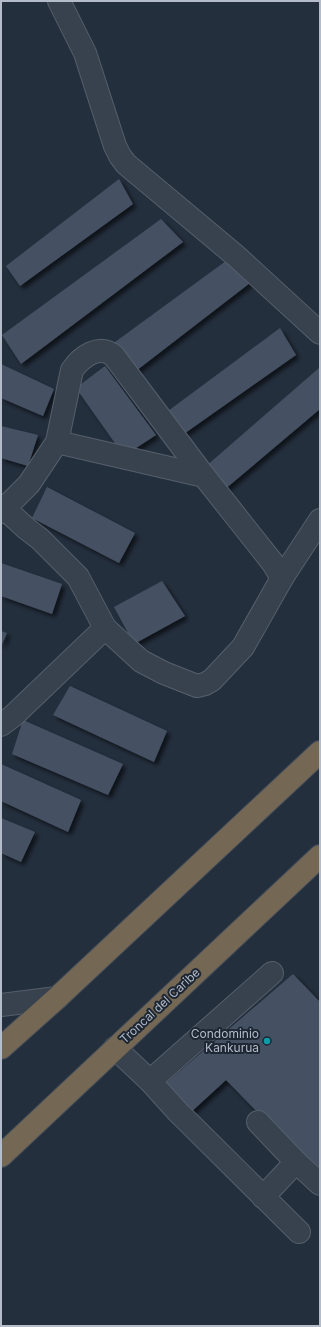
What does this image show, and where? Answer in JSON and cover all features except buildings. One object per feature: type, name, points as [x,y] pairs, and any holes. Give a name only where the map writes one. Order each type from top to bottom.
[{"type":"highway","points":[[1,1048],[57,998],[320,752]]},
{"type":"highway","name":"Troncal del Caribe","points":[[1,1156],[320,856]]},
{"type":"street","points":[[59,1],[84,53],[115,146],[126,164],[236,256],[320,333]]},
{"type":"street","points":[[282,578],[272,562],[204,476],[114,356],[109,351],[102,350],[94,352],[77,362],[72,370],[57,442],[29,484],[3,510],[40,539],[78,577],[104,628],[140,661],[164,673],[197,686],[212,680],[243,646],[282,578],[320,520]]},
{"type":"street","points":[[57,442],[204,476]]},
{"type":"street","points":[[1,726],[104,628]]},
{"type":"street","points":[[150,1081],[272,973]]},
{"type":"street","points":[[1,1004],[57,998]]},
{"type":"street","points":[[115,1048],[150,1081],[177,1111],[298,1232]]},
{"type":"street","points":[[258,1122],[296,1162],[320,1184]]},
{"type":"street","points":[[263,1197],[296,1162]]},
{"type":"place","name":"Condominio Kankurua","points":[[267,1041]]}]
